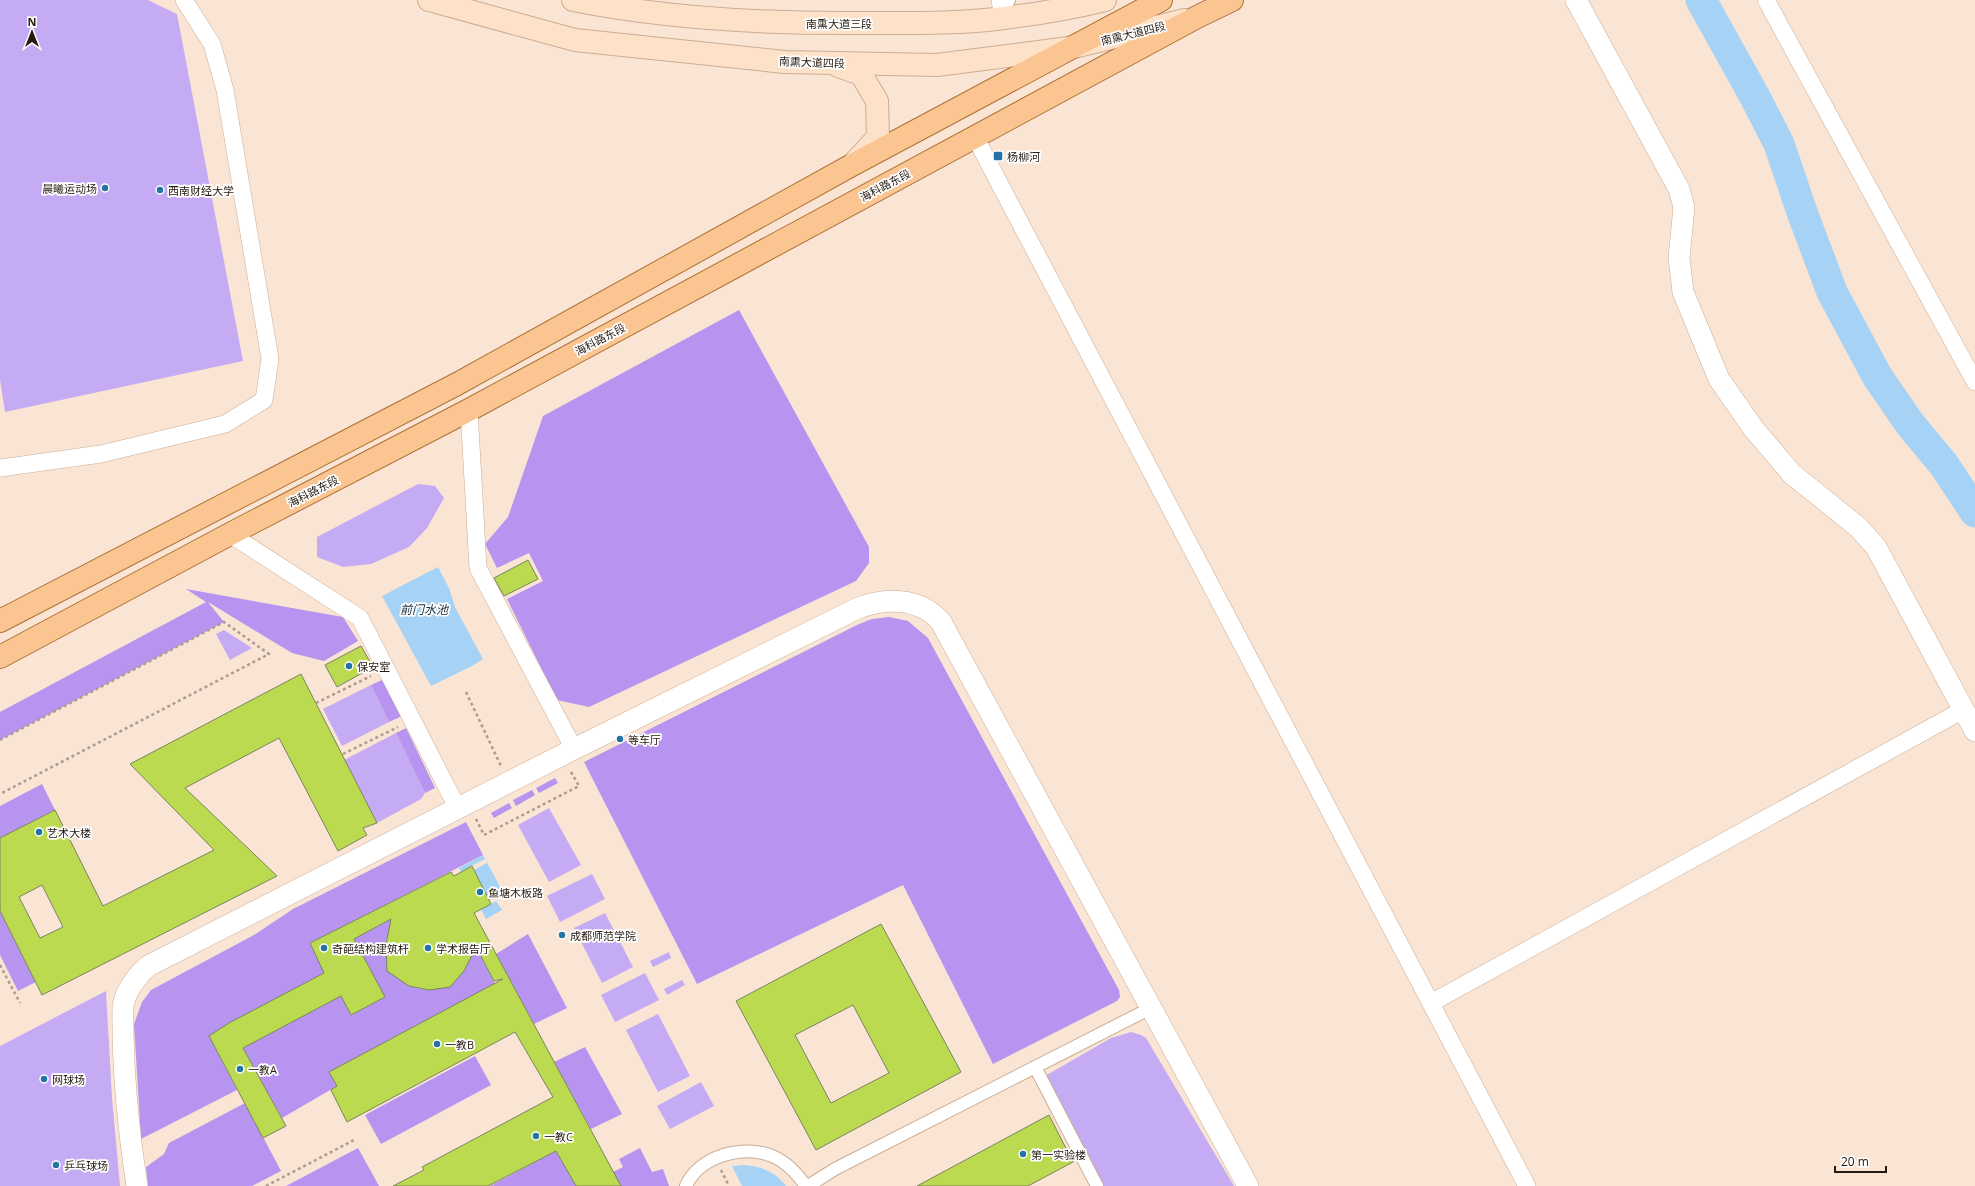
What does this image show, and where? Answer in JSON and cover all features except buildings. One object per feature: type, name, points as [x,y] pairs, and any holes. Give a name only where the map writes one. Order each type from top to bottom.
[{"type":"main road","name":"南熏大道四段","points":[[429,0],[575,40],[785,62],[937,65],[1069,48],[1196,17]]},
{"type":"main road","name":"南熏大道三段","points":[[573,0],[728,20],[806,24],[917,23],[1005,6],[1105,0]]},
{"type":"main road","points":[[0,622],[457,384],[852,165],[1161,0]]},
{"type":"main road","name":"海科路东段","points":[[0,657],[230,534],[469,410],[1196,17],[1232,0]]},
{"type":"main road","points":[[832,63],[861,74],[877,102],[878,137],[852,165]]},
{"type":"street","points":[[0,468],[101,454],[225,424],[264,400],[270,359],[225,90],[212,44],[184,0]]},
{"type":"street","points":[[1576,0],[1678,189],[1684,207],[1679,258],[1683,292],[1719,380],[1753,428],[1792,474],[1858,527],[1876,547],[1975,732]]},
{"type":"street","points":[[1766,0],[1975,382]]},
{"type":"street","points":[[975,137],[1527,1186]]},
{"type":"street","points":[[469,410],[478,568],[568,752]]},
{"type":"street","points":[[230,534],[360,618],[412,720],[463,806]]},
{"type":"street","points":[[137,1186],[132,1151],[125,1074],[123,1015],[125,996],[139,974],[157,961],[568,752],[868,604],[887,601],[920,607],[935,615],[941,622],[1248,1186]]},
{"type":"street","points":[[1431,1003],[1963,710]]},
{"type":"street","points":[[686,1186],[704,1164],[726,1154],[749,1151],[772,1156],[792,1168],[807,1186],[835,1169],[1151,1008]]},
{"type":"street","points":[[1035,1067],[1097,1186]]},
{"type":"path","points":[[0,740],[224,622],[269,654],[0,794]]},
{"type":"path","points":[[316,703],[386,668]]},
{"type":"path","points":[[466,692],[509,783]]},
{"type":"path","points":[[343,754],[412,720]]},
{"type":"path","points":[[463,806],[484,834],[579,786],[568,752]]},
{"type":"path","points":[[0,965],[20,1003]]},
{"type":"path","points":[[266,1186],[356,1139]]},
{"type":"shaded area","name":"晨曦运动场","points":[[0,0],[148,0],[177,14],[243,361],[5,412],[0,380]]},
{"type":"shaded area","points":[[739,310],[869,547],[869,563],[856,581],[589,707],[557,700],[507,599],[543,581],[529,553],[497,568],[485,544],[508,517],[543,416]]},
{"type":"shaded area","points":[[418,484],[435,486],[444,498],[427,528],[409,547],[371,564],[343,567],[317,557],[317,537]]},
{"type":"shaded area","points":[[186,589],[343,617],[358,641],[324,661],[292,653],[208,602],[224,622],[0,740],[0,712],[206,602]]},
{"type":"shaded area","points":[[889,617],[908,621],[928,638],[1119,990],[1120,997],[1117,1001],[993,1064],[903,885],[697,984],[584,762],[859,624],[872,619]]},
{"type":"shaded area","points":[[224,630],[252,648],[230,660],[216,634]]},
{"type":"shaded area","points":[[384,679],[402,716],[389,722],[371,685]]},
{"type":"shaded area","points":[[371,685],[389,722],[342,746],[323,709]]},
{"type":"shaded area","points":[[406,728],[435,788],[425,793],[396,733]]},
{"type":"shaded area","points":[[396,733],[425,793],[421,799],[377,823],[344,760]]},
{"type":"shaded area","points":[[555,778],[558,783],[539,793],[536,788]]},
{"type":"shaded area","points":[[42,784],[55,810],[0,838],[0,806]]},
{"type":"shaded area","points":[[532,790],[535,795],[516,806],[513,800]]},
{"type":"shaded area","points":[[509,803],[512,808],[494,818],[491,813]]},
{"type":"shaded area","points":[[549,808],[581,865],[549,882],[518,825]]},
{"type":"shaded area","points":[[466,822],[483,855],[310,943],[317,958],[407,911],[388,934],[385,950],[387,958],[392,966],[399,975],[412,986],[429,990],[468,932],[495,984],[329,1072],[337,1086],[282,1118],[243,1048],[341,996],[351,1015],[385,997],[361,953],[286,996],[209,1036],[237,1090],[141,1139],[134,1024],[142,1002],[151,990],[254,935],[293,909]]},
{"type":"shaded area","points":[[592,874],[605,899],[560,922],[547,896]]},
{"type":"shaded area","points":[[0,911],[36,982],[18,991],[0,955]]},
{"type":"shaded area","points":[[605,913],[633,967],[602,983],[574,928]]},
{"type":"shaded area","points":[[528,934],[567,1008],[534,1024],[496,954]]},
{"type":"shaded area","points":[[669,952],[671,958],[653,967],[650,961]]},
{"type":"shaded area","points":[[645,973],[659,1000],[615,1022],[601,995]]},
{"type":"shaded area","points":[[682,980],[685,985],[667,995],[664,989]]},
{"type":"shaded area","points":[[106,991],[112,1098],[120,1186],[0,1186],[0,1046]]},
{"type":"shaded area","points":[[658,1014],[690,1076],[658,1092],[626,1030]]},
{"type":"shaded area","points":[[1131,1032],[1146,1038],[1234,1186],[1104,1186],[1045,1076],[1111,1038]]},
{"type":"shaded area","points":[[585,1047],[622,1114],[591,1129],[554,1062]]},
{"type":"shaded area","points":[[475,1056],[491,1085],[381,1144],[365,1115]]},
{"type":"shaded area","points":[[701,1082],[714,1106],[670,1129],[657,1106]]},
{"type":"shaded area","points":[[245,1103],[281,1171],[252,1186],[148,1186],[146,1167],[164,1154],[169,1143]]},
{"type":"shaded area","points":[[358,1148],[379,1186],[286,1186]]},
{"type":"shaded area","points":[[640,1148],[652,1172],[663,1169],[669,1186],[621,1186],[613,1172],[623,1167],[619,1159]]},
{"type":"shaded area","points":[[556,1151],[576,1186],[490,1186]]},
{"type":"water","name":"前门水池","points":[[438,567],[449,588],[455,607],[483,659],[431,686],[382,596]]},
{"type":"water","points":[[483,855],[505,896],[496,901],[502,910],[486,919],[459,868]]},
{"type":"water","points":[[743,1165],[767,1170],[782,1181],[786,1186],[742,1186],[732,1166]]},
{"type":"pier","name":"鱼塘木板路","points":[[485,859],[487,863],[474,870],[489,900],[504,893],[505,896],[484,908],[464,870]]},
{"type":"waterway","points":[[1701,0],[1755,97],[1779,144],[1802,212],[1832,292],[1877,376],[1910,424],[1944,465],[1975,512]]},
{"type":"place","name":"杨柳河","points":[[998,156]]},
{"type":"place","name":"晨曦运动场","points":[[105,188]]},
{"type":"place","name":"西南财经大学","points":[[160,190]]},
{"type":"place","name":"保安室","points":[[349,666]]},
{"type":"place","name":"等车厅","points":[[620,739]]},
{"type":"place","name":"艺术大楼","points":[[39,832]]},
{"type":"place","name":"鱼塘木板路","points":[[480,892]]},
{"type":"place","name":"成都师范学院","points":[[562,935]]},
{"type":"place","name":"奇葩结构建筑杆","points":[[324,948]]},
{"type":"place","name":"学术报告厅","points":[[428,948]]},
{"type":"place","name":"一教B","points":[[437,1044]]},
{"type":"place","name":"一教A","points":[[240,1069]]},
{"type":"place","name":"网球场","points":[[44,1079]]},
{"type":"place","name":"一教C","points":[[536,1136]]},
{"type":"place","name":"第一实验楼","points":[[1023,1154]]},
{"type":"place","name":"乒乓球场","points":[[56,1165]]}]
